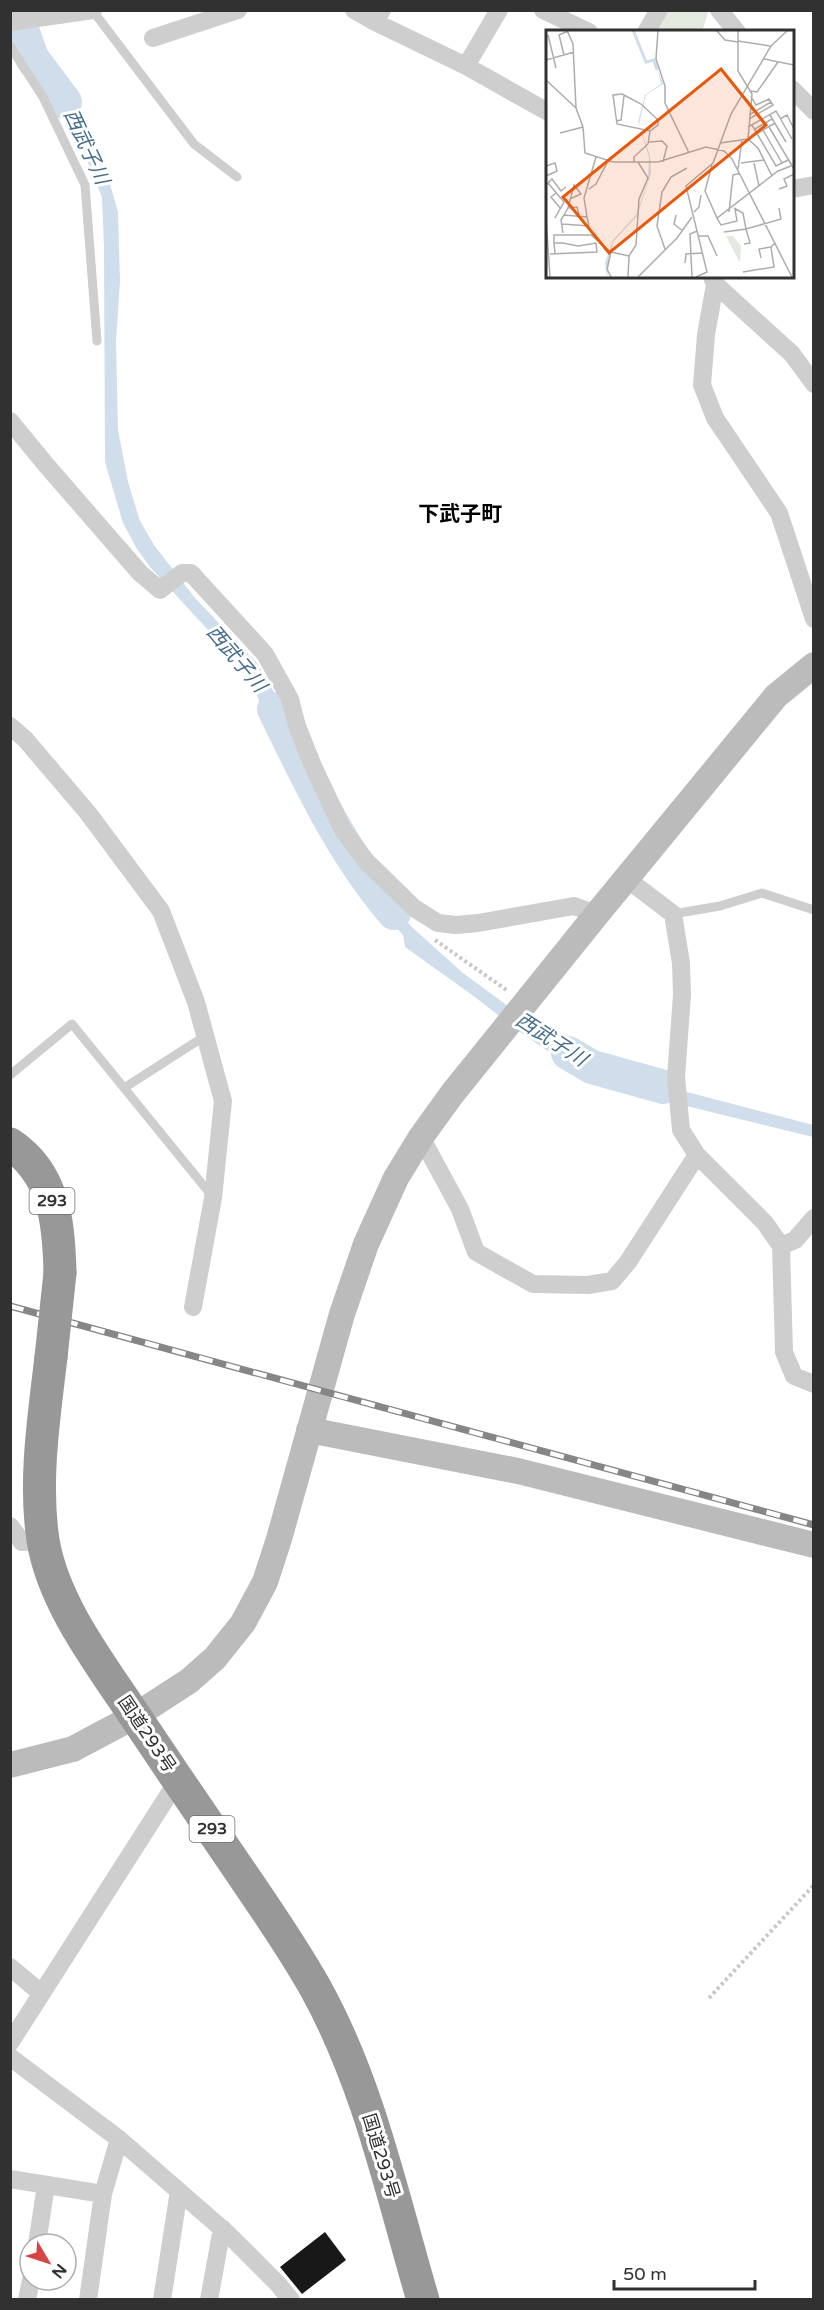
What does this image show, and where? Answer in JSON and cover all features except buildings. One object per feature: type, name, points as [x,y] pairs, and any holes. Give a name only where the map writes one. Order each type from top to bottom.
[{"type":"highway","name":"国道293号","points":[[10,1144],[36,1167],[51,1192],[59,1228],[60,1273],[41,1466],[40,1507],[43,1541],[62,1596],[78,1629],[298,1958],[318,1992],[358,2083],[376,2134],[423,2300]]},
{"type":"street","points":[[153,38],[238,10]]},
{"type":"street","points":[[354,10],[379,16],[546,111]]},
{"type":"street","points":[[466,66],[499,10]]},
{"type":"street","points":[[543,10],[585,30]]},
{"type":"street","points":[[646,30],[659,10]]},
{"type":"street","points":[[719,10],[735,30]]},
{"type":"street","points":[[10,22],[93,11]]},
{"type":"street","points":[[794,91],[813,111]]},
{"type":"street","points":[[794,189],[813,184]]},
{"type":"street","points":[[714,280],[792,354],[813,384]]},
{"type":"street","points":[[714,280],[702,385],[715,418],[778,513],[813,619]]},
{"type":"street","points":[[10,421],[140,573],[160,590],[182,573],[191,573],[266,654],[290,699],[297,726],[313,766],[343,830],[366,861],[414,909],[438,924],[456,925],[574,906],[597,914]]},
{"type":"street","points":[[10,1765],[73,1749],[135,1716],[189,1681],[215,1658],[243,1623],[265,1582],[342,1314],[366,1244],[396,1178],[421,1137],[452,1094],[597,914],[776,696],[813,665]]},
{"type":"street","points":[[10,726],[25,739],[88,813],[161,910],[196,1002],[223,1101],[213,1198],[193,1307]]},
{"type":"street","points":[[627,879],[673,914],[682,984],[676,1077],[681,1130],[697,1155],[765,1223],[781,1246],[784,1352],[794,1376],[813,1384]]},
{"type":"street","points":[[421,1137],[459,1209],[476,1252],[533,1284],[588,1285],[612,1281],[628,1262],[697,1155]]},
{"type":"street","points":[[781,1246],[795,1240],[813,1218]]},
{"type":"street","points":[[309,1430],[518,1471],[813,1545]]},
{"type":"street","points":[[10,1526],[22,1542],[43,1541]]},
{"type":"street","points":[[10,2043],[178,1780]]},
{"type":"street","points":[[10,1967],[40,1994]]},
{"type":"street","points":[[10,2057],[119,2139],[222,2228],[291,2300]]},
{"type":"street","points":[[88,2300],[103,2194],[119,2139]]},
{"type":"street","points":[[10,2179],[103,2194]]},
{"type":"street","points":[[39,2232],[46,2185]]},
{"type":"street","points":[[162,2300],[179,2191]]},
{"type":"street","points":[[209,2300],[222,2228]]},
{"type":"lane","points":[[93,11],[194,144],[237,177]]},
{"type":"lane","points":[[10,46],[44,97],[84,184],[97,341]]},
{"type":"lane","points":[[673,914],[720,906],[762,893],[813,910]]},
{"type":"lane","points":[[10,1075],[72,1024],[213,1198]]},
{"type":"lane","points":[[124,1088],[205,1036]]},
{"type":"path","points":[[709,1998],[813,1885]]},
{"type":"shaded area","points":[[709,10],[702,30],[655,30],[665,11]]},
{"type":"water","points":[[11,11],[17,11],[40,44],[89,132],[106,170],[118,212],[120,281],[116,341],[118,430],[128,482],[140,521],[154,545],[195,598],[257,663],[274,692],[319,811],[358,869],[414,929],[463,973],[564,1047],[611,1072],[813,1125],[813,1137],[646,1096],[614,1085],[567,1064],[405,947],[403,935],[362,891],[319,834],[297,792],[287,756],[243,668],[150,567],[123,523],[105,462],[102,197],[68,115],[11,23]]},
{"type":"waterway","name":"西武子川","points":[[10,17],[23,32],[32,58],[65,102]]},
{"type":"waterway","name":"西武子川","points":[[274,709],[342,841],[375,890],[394,913]]},
{"type":"waterway","name":"西武子川","points":[[568,1053],[592,1067],[664,1087]]},
{"type":"railway","points":[[10,1306],[814,1525]]},
{"type":"district","name":"下武子町","points":[[460,514]]}]
